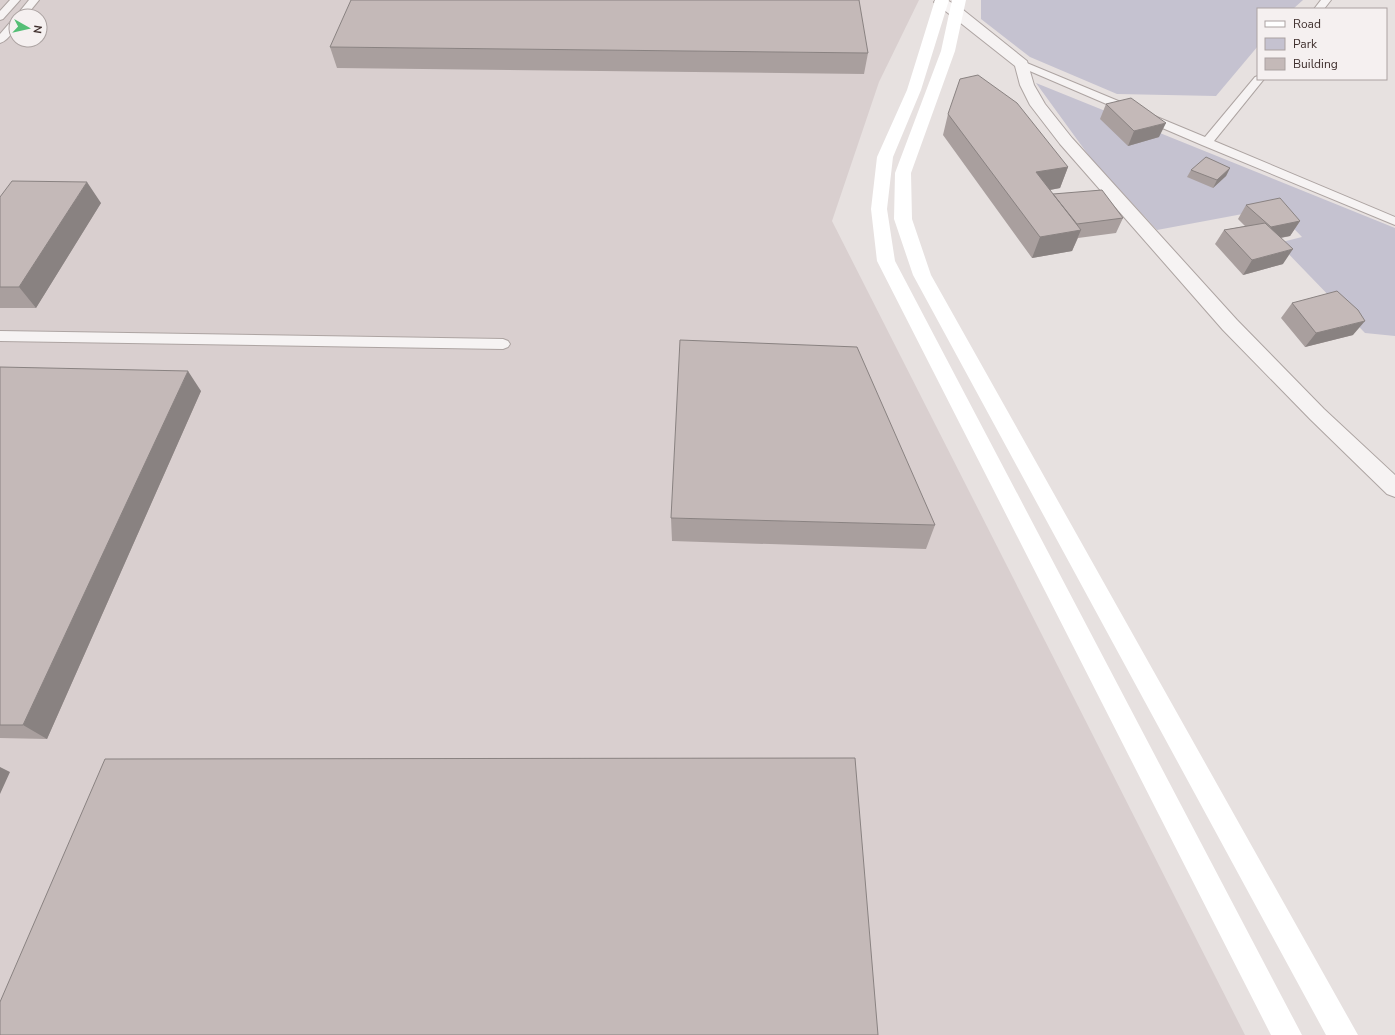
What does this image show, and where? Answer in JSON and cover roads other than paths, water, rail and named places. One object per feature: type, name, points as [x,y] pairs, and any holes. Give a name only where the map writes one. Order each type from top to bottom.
[{"type":"main road","points":[[950,4],[885,157],[879,209],[886,261],[1287,1035]]},
{"type":"main road","points":[[950,4],[948,51],[939,79],[917,132],[903,173],[903,219],[922,275],[1344,1035]]},
{"type":"street","points":[[950,4],[1022,64],[1027,85],[1038,105],[1066,141],[1230,325],[1317,414],[1395,488]]},
{"type":"lane","points":[[0,17],[15,0]]},
{"type":"lane","points":[[28,8],[34,0]]},
{"type":"lane","points":[[1320,8],[1326,0]]},
{"type":"lane","points":[[0,40],[8,30]]},
{"type":"lane","points":[[1022,64],[1395,221]]},
{"type":"lane","points":[[1206,142],[1258,80]]},
{"type":"lane","points":[[0,336],[503,344]]}]
